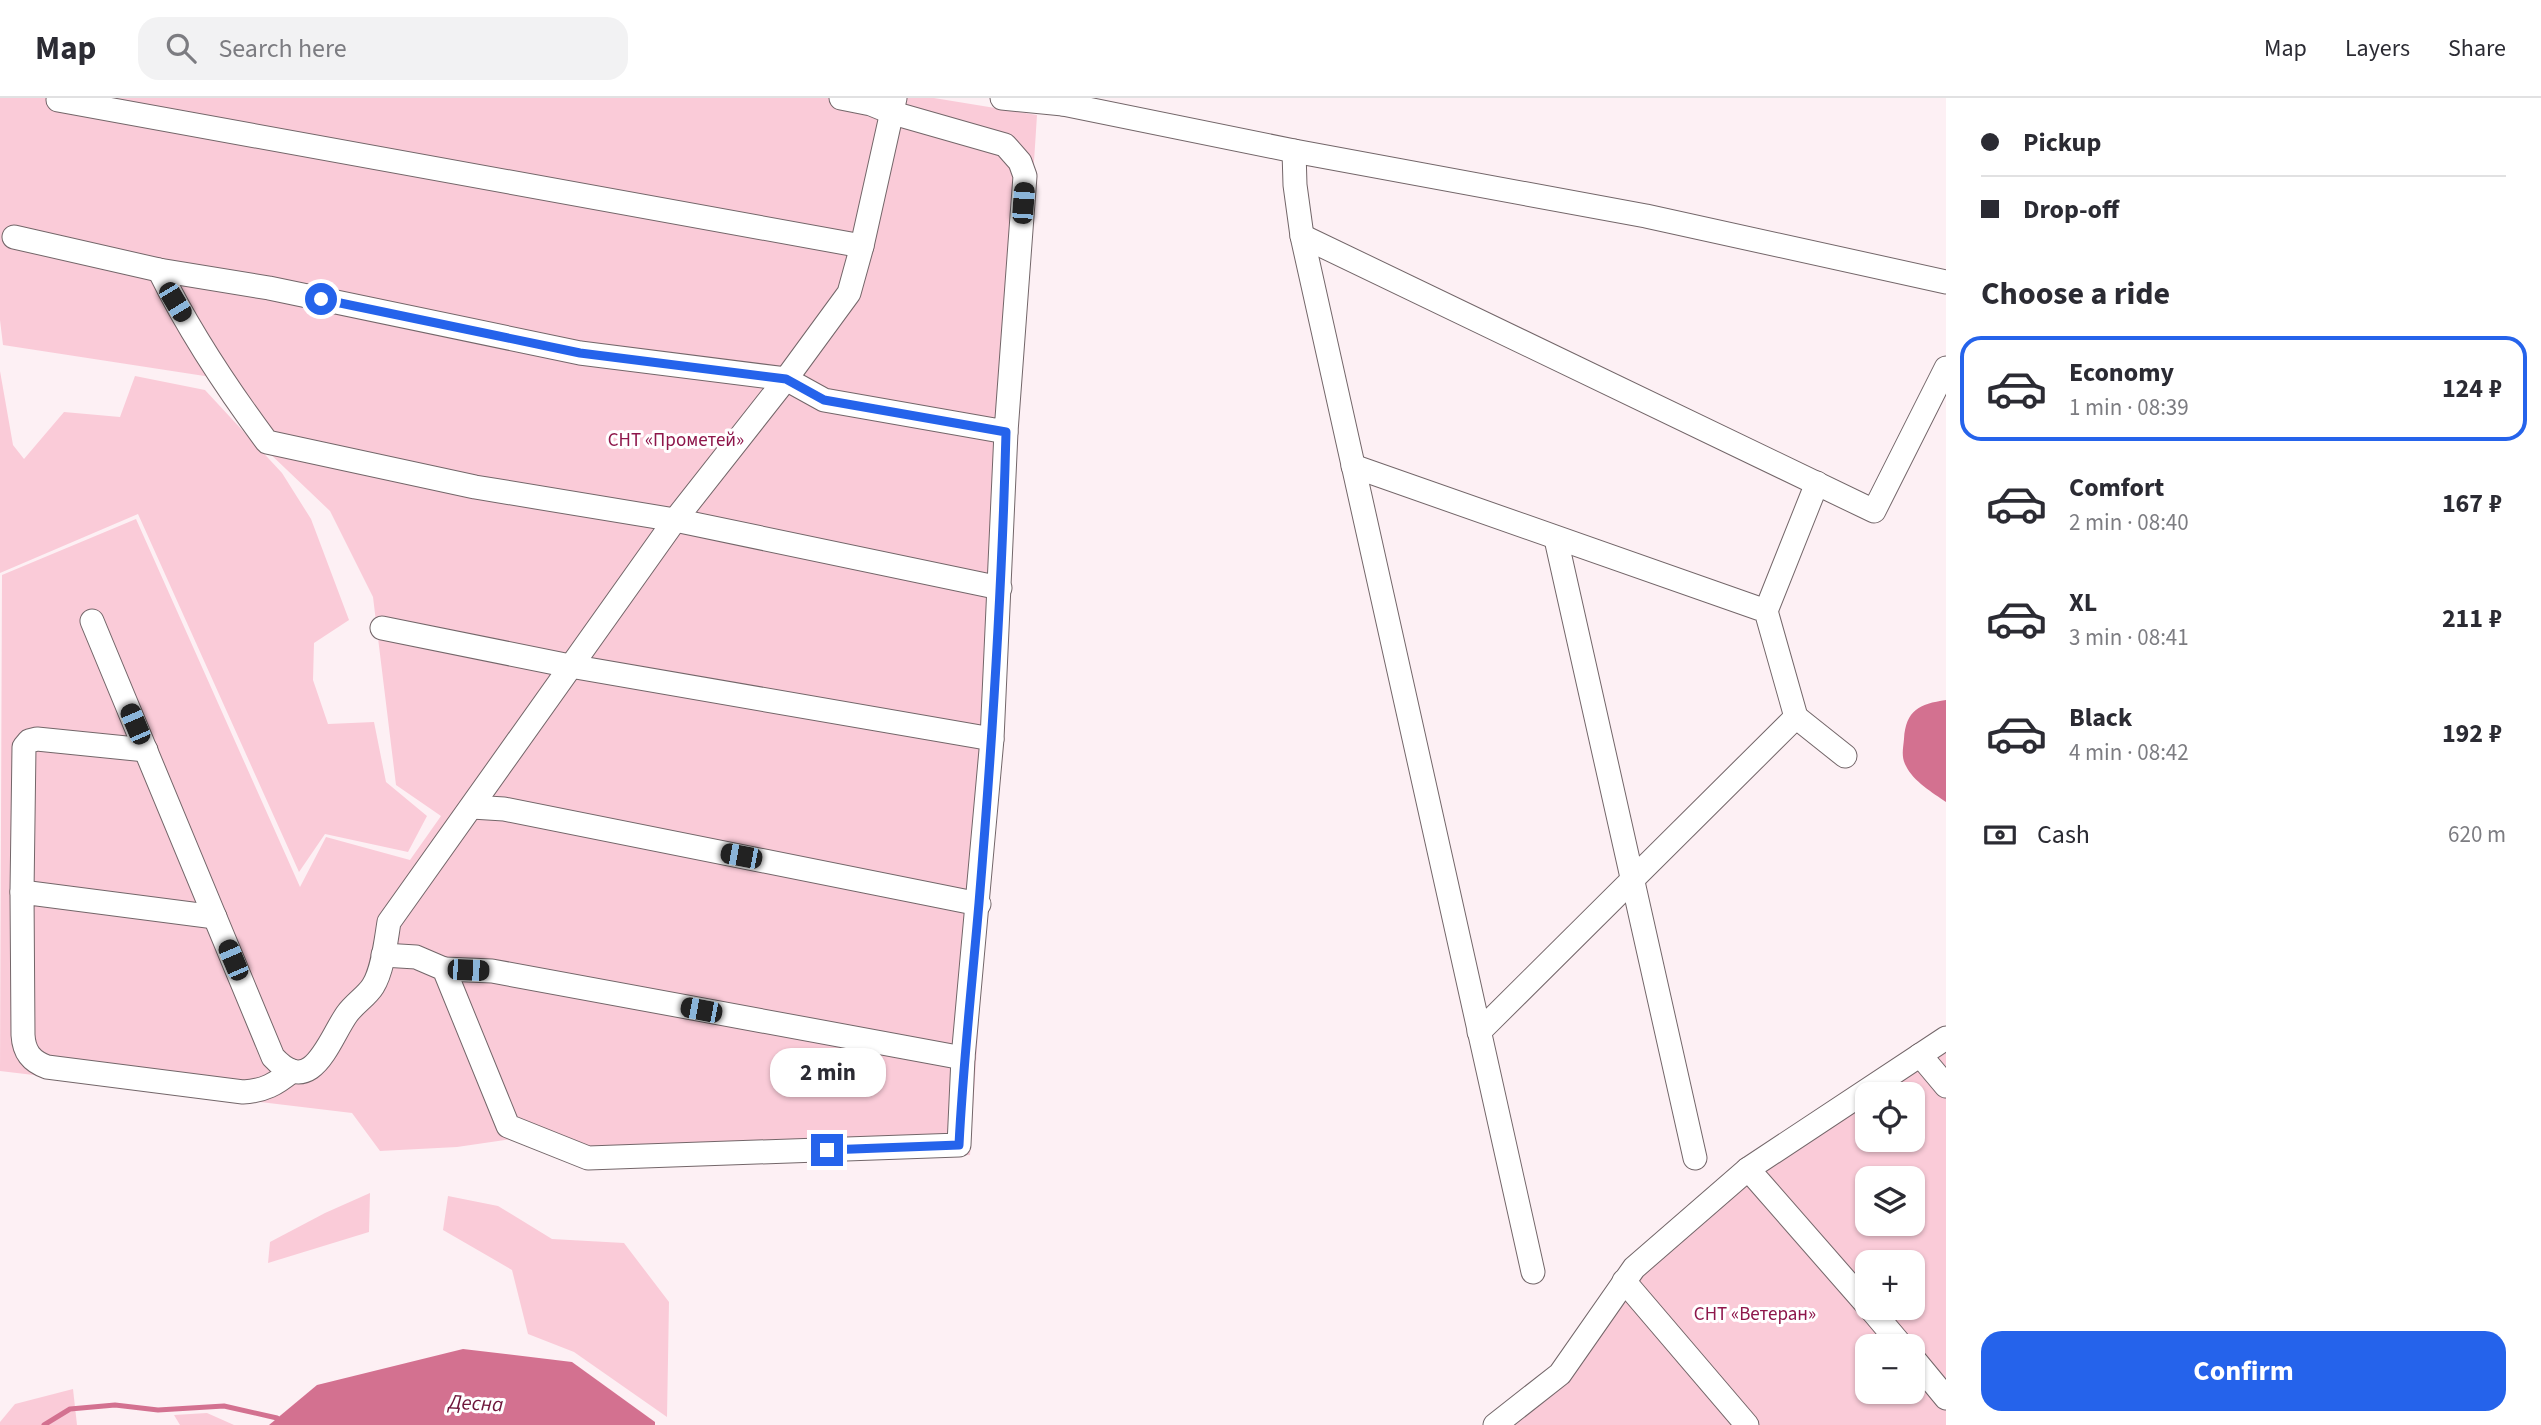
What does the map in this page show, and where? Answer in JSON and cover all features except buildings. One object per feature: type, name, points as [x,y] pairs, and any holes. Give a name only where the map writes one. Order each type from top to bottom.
[{"type":"street","points":[[444,969],[508,1126],[589,1158],[959,1145],[963,1058],[992,739],[1006,432],[1025,176],[1020,162],[1005,145],[894,105],[841,98]]},
{"type":"street","points":[[1002,98],[1062,101],[1294,151],[1646,216],[1946,282]]},
{"type":"street","points":[[58,100],[862,246]]},
{"type":"street","points":[[92,621],[273,1057],[281,1066],[292,1071],[303,1071],[312,1067],[325,1055],[349,1011],[374,985],[389,922],[675,520],[786,379],[849,293],[894,105]]},
{"type":"street","points":[[1294,151],[1295,185],[1302,236],[1534,1272]]},
{"type":"street","points":[[1302,236],[1874,511],[1946,368]]},
{"type":"street","points":[[14,237],[159,270],[269,288],[580,353],[786,379],[824,400],[1006,432]]},
{"type":"street","points":[[159,270],[223,383],[267,442],[475,487],[675,520],[1000,588]]},
{"type":"street","points":[[1353,466],[1766,611]]},
{"type":"street","points":[[1817,482],[1766,611],[1796,717],[1845,756]]},
{"type":"street","points":[[1556,539],[1695,1158]]},
{"type":"street","points":[[382,628],[570,666],[992,739]]},
{"type":"street","points":[[1479,1032],[1796,717]]},
{"type":"street","points":[[146,750],[37,739],[29,741],[24,747],[23,1045],[38,1064],[47,1067],[243,1092],[265,1089],[292,1071]]},
{"type":"street","points":[[472,807],[504,809],[979,904]]},
{"type":"street","points":[[22,892],[215,916]]},
{"type":"street","points":[[383,955],[416,957],[444,969],[492,971],[963,1058]]},
{"type":"street","points":[[1509,1421],[1560,1374],[1634,1268],[1748,1169],[1946,1038]]},
{"type":"street","points":[[1920,1055],[1946,1086]]},
{"type":"street","points":[[1748,1169],[1855,1291]]},
{"type":"street","points":[[1624,1281],[1747,1425]]},
{"type":"street","points":[[1880,1320],[1892,1334]]},
{"type":"street","points":[[1925,1373],[1946,1398]]},
{"type":"green space","name":"СНТ «Прометей»","points":[[0,98],[934,98],[1037,115],[970,1155],[594,1169],[518,1138],[457,1147],[380,1151],[352,1113],[0,1071],[2,575],[136,519],[300,887],[326,837],[410,860],[441,816],[396,785],[373,597],[330,511],[264,448],[211,377],[3,345],[0,320]]},
{"type":"green space","points":[[0,371],[13,445],[24,459],[64,412],[120,417],[135,376],[205,390],[282,473],[311,519],[349,620],[314,643],[313,680],[328,724],[374,722],[386,782],[427,816],[408,852],[325,834],[299,872],[138,514],[0,573]]},
{"type":"green space","name":"СНТ «Ветеран»","points":[[1946,1041],[1946,1425],[1490,1425],[1512,1414],[1644,1255],[1855,1106],[1855,1152],[1925,1152],[1925,1082],[1888,1082]]},
{"type":"green space","points":[[370,1193],[369,1232],[268,1263],[270,1242]]},
{"type":"green space","points":[[448,1196],[498,1206],[552,1239],[624,1243],[669,1302],[667,1417],[574,1352],[528,1334],[512,1270],[443,1230]]},
{"type":"green space","points":[[73,1389],[77,1425],[0,1425],[15,1404]]},
{"type":"green space","points":[[207,1413],[234,1425],[180,1425],[174,1415]]},
{"type":"water","points":[[1946,700],[1946,802],[1913,777],[1904,763],[1903,753],[1905,729],[1911,715],[1921,706]]},
{"type":"water","name":"Десна","points":[[463,1349],[572,1362],[655,1422],[655,1425],[269,1425],[317,1385]]},
{"type":"waterway","points":[[44,1425],[70,1409],[115,1405],[158,1410],[224,1406],[277,1418]]},
{"type":"route","points":[[321,299],[580,353],[786,379],[824,400],[1006,432],[992,739],[963,1058],[959,1145],[827,1150]]}]
